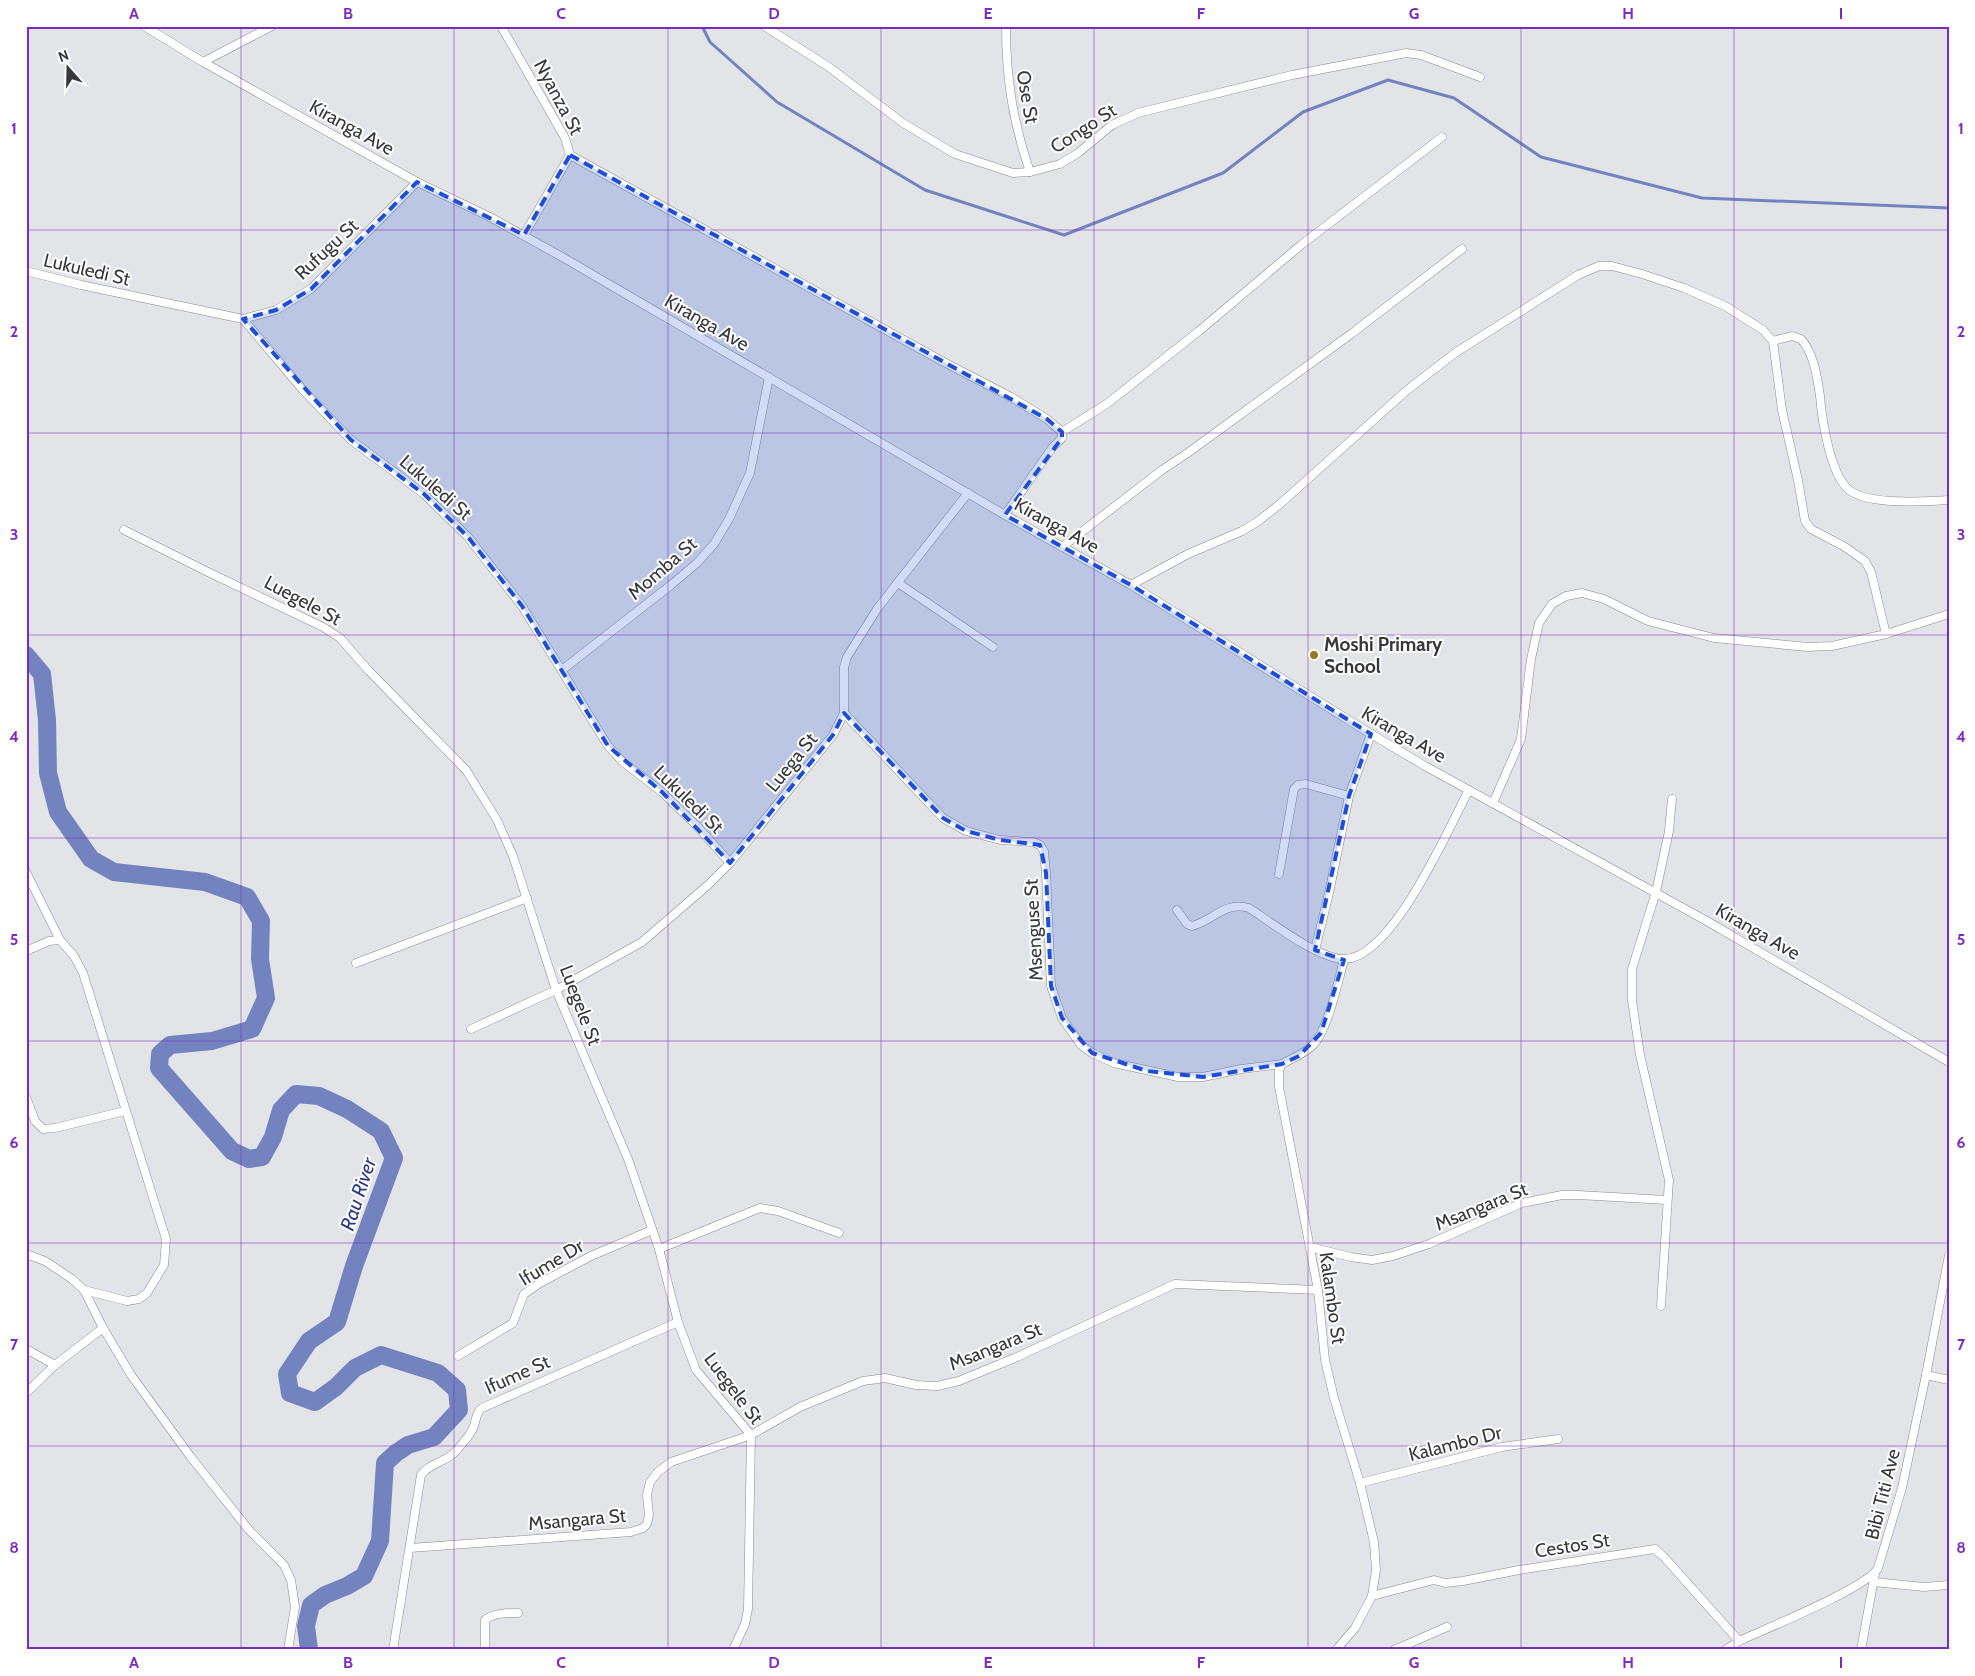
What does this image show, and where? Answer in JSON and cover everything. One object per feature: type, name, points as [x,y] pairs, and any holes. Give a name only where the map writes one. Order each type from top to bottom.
[{"type":"street","name":"Kiranga Ave","points":[[144,26],[203,62],[417,182],[524,235],[1005,515],[1131,585],[1371,734],[1706,920],[1949,1062]]},
{"type":"street","points":[[203,62],[272,26]]},
{"type":"street","name":"Nyanza St","points":[[501,26],[565,138],[570,155],[524,235]]},
{"type":"street","name":"Congo St","points":[[764,26],[829,67],[904,123],[955,154],[1013,173],[1030,172],[1060,164],[1078,153],[1112,125],[1138,113],[1292,75],[1406,53],[1421,55],[1480,78]]},
{"type":"street","name":"Ose St","points":[[1006,26],[1006,64],[1011,101],[1020,141],[1030,172]]},
{"type":"street","points":[[1062,432],[1108,403],[1301,245],[1442,137]]},
{"type":"street","points":[[570,155],[940,360],[1011,397],[1047,419],[1062,432],[1062,438],[1052,448],[1005,515]]},
{"type":"street","name":"Rufugu St","points":[[243,319],[276,310],[311,289],[417,182]]},
{"type":"street","points":[[1062,547],[1162,470],[1351,334],[1462,249]]},
{"type":"street","points":[[1131,585],[1188,554],[1242,531],[1257,522],[1280,504],[1406,391],[1455,353],[1578,275],[1599,266],[1612,266],[1684,288],[1725,306],[1763,330],[1773,341],[1782,410],[1805,521],[1811,529],[1845,547],[1864,561],[1871,572],[1886,634]]},
{"type":"street","name":"Lukuledi St","points":[[26,272],[243,319],[303,390],[351,440],[424,494],[468,537],[522,606],[608,746],[623,762],[662,792],[730,863]]},
{"type":"street","points":[[1773,341],[1792,336],[1801,339],[1812,357],[1824,430],[1840,480],[1849,490],[1868,497],[1901,502],[1949,500]]},
{"type":"street","name":"Momba St","points":[[562,670],[671,585],[697,563],[714,544],[729,519],[750,473],[769,376]]},
{"type":"street","name":"Luega St","points":[[471,1029],[556,990],[642,942],[708,885],[730,863],[834,735],[844,713],[844,667],[847,657],[877,609],[968,493]]},
{"type":"street","name":"Luegele St","points":[[124,530],[323,627],[340,638],[369,671],[466,770],[497,820],[513,856],[556,990],[628,1158],[659,1249],[678,1322],[696,1370],[751,1435],[748,1609],[745,1624],[733,1650]]},
{"type":"street","points":[[898,583],[993,647]]},
{"type":"street","points":[[1493,803],[1521,740],[1531,659],[1539,622],[1552,604],[1566,596],[1582,593],[1604,599],[1648,621],[1714,638],[1808,647],[1824,647],[1886,634],[1949,614]]},
{"type":"street","name":"Msenguse St","points":[[844,713],[943,818],[966,831],[1000,840],[1033,842],[1040,845],[1044,851],[1046,873],[1052,986],[1062,1018],[1081,1045],[1092,1053],[1114,1063],[1178,1077],[1203,1077],[1241,1069],[1282,1064]]},
{"type":"street","points":[[1315,950],[1349,796],[1371,734]]},
{"type":"street","points":[[1279,874],[1294,789],[1298,785],[1306,784],[1349,796]]},
{"type":"street","points":[[1177,910],[1186,924],[1192,926],[1234,905],[1241,906],[1249,908],[1326,955],[1344,960],[1369,950],[1389,931],[1416,890],[1469,790]]},
{"type":"street","points":[[1661,1306],[1669,1180],[1640,1055],[1632,1000],[1632,969],[1656,892],[1669,830],[1672,799]]},
{"type":"street","points":[[26,872],[60,940],[74,956],[83,973],[166,1239],[164,1265],[147,1293],[139,1299],[127,1301],[84,1290]]},
{"type":"street","points":[[356,963],[527,898]]},
{"type":"street","points":[[26,951],[49,941],[60,940]]},
{"type":"street","points":[[1282,1064],[1299,1056],[1314,1044],[1321,1033],[1344,960]]},
{"type":"street","name":"Kalambo St","points":[[1282,1064],[1279,1070],[1279,1087],[1318,1290],[1325,1360],[1334,1398],[1360,1483],[1374,1542],[1376,1570],[1372,1596],[1362,1617],[1336,1650]]},
{"type":"street","points":[[26,1097],[35,1121],[43,1129],[56,1128],[125,1111]]},
{"type":"street","name":"Msangara St","points":[[1310,1248],[1372,1260],[1393,1256],[1429,1244],[1511,1207],[1562,1195],[1667,1200]]},
{"type":"street","points":[[659,1249],[760,1208],[778,1211],[839,1233]]},
{"type":"street","name":"Ifume Dr","points":[[458,1356],[513,1322],[524,1294],[591,1256],[652,1230]]},
{"type":"street","points":[[26,1254],[45,1261],[72,1279],[84,1290],[103,1328],[131,1375],[190,1456],[249,1530],[284,1565],[291,1580],[295,1607],[288,1650]]},
{"type":"street","name":"Bibi Titi Ave","points":[[1860,1650],[1875,1578],[1902,1488],[1949,1255]]},
{"type":"street","name":"Msangara St","points":[[410,1548],[631,1532],[643,1528],[647,1524],[650,1515],[647,1495],[650,1482],[658,1472],[671,1462],[751,1435],[800,1407],[863,1381],[885,1378],[937,1386],[959,1381],[1017,1357],[1175,1284],[1318,1290]]},
{"type":"street","name":"Ifume St","points":[[393,1650],[421,1475],[430,1466],[449,1458],[455,1452],[472,1432],[478,1411],[496,1401],[678,1322]]},
{"type":"street","points":[[26,1393],[55,1366],[103,1328]]},
{"type":"street","points":[[26,1349],[55,1366]]},
{"type":"street","points":[[1926,1375],[1949,1380]]},
{"type":"street","name":"Kalambo Dr","points":[[1360,1483],[1502,1447],[1558,1439]]},
{"type":"street","name":"Cestos St","points":[[1372,1596],[1434,1580],[1445,1583],[1463,1581],[1519,1570],[1655,1549],[1739,1641]]},
{"type":"street","points":[[1725,1650],[1739,1641],[1875,1578],[1924,1587],[1949,1585]]},
{"type":"street","points":[[485,1650],[485,1620],[488,1617],[502,1614],[518,1613]]},
{"type":"street","points":[[1394,1650],[1447,1626]]},
{"type":"street","points":[[1344,1640],[1346,1650]]},
{"type":"highlighted area","points":[[570,155],[1047,419],[1062,432],[1062,438],[1005,515],[1131,585],[1371,734],[1349,796],[1315,950],[1344,960],[1321,1033],[1299,1056],[1282,1064],[1203,1077],[1147,1071],[1092,1053],[1062,1018],[1051,986],[1046,873],[1040,845],[1000,840],[966,831],[943,818],[844,713],[833,735],[730,863],[662,792],[608,746],[522,606],[468,537],[424,494],[351,440],[243,319],[276,310],[311,289],[417,182],[524,235]]},
{"type":"waterway","points":[[702,26],[710,42],[777,102],[925,190],[1064,235],[1223,173],[1303,112],[1388,80],[1454,98],[1541,157],[1702,198],[1949,208]]},
{"type":"waterway","name":"Rau River","points":[[26,655],[42,674],[47,720],[48,773],[58,812],[91,859],[114,872],[205,882],[247,897],[261,921],[260,959],[266,998],[252,1029],[212,1041],[170,1045],[160,1054],[159,1068],[232,1151],[249,1159],[262,1157],[273,1137],[281,1110],[296,1094],[319,1096],[347,1109],[381,1131],[394,1158],[354,1266],[337,1322],[309,1341],[287,1374],[290,1393],[315,1402],[336,1387],[355,1368],[381,1355],[438,1373],[457,1390],[459,1410],[434,1437],[408,1445],[385,1463],[380,1541],[364,1576],[347,1586],[325,1595],[311,1605],[306,1626],[309,1650]]},
{"type":"place","name":"Moshi Primary School","points":[[1314,655]]}]
